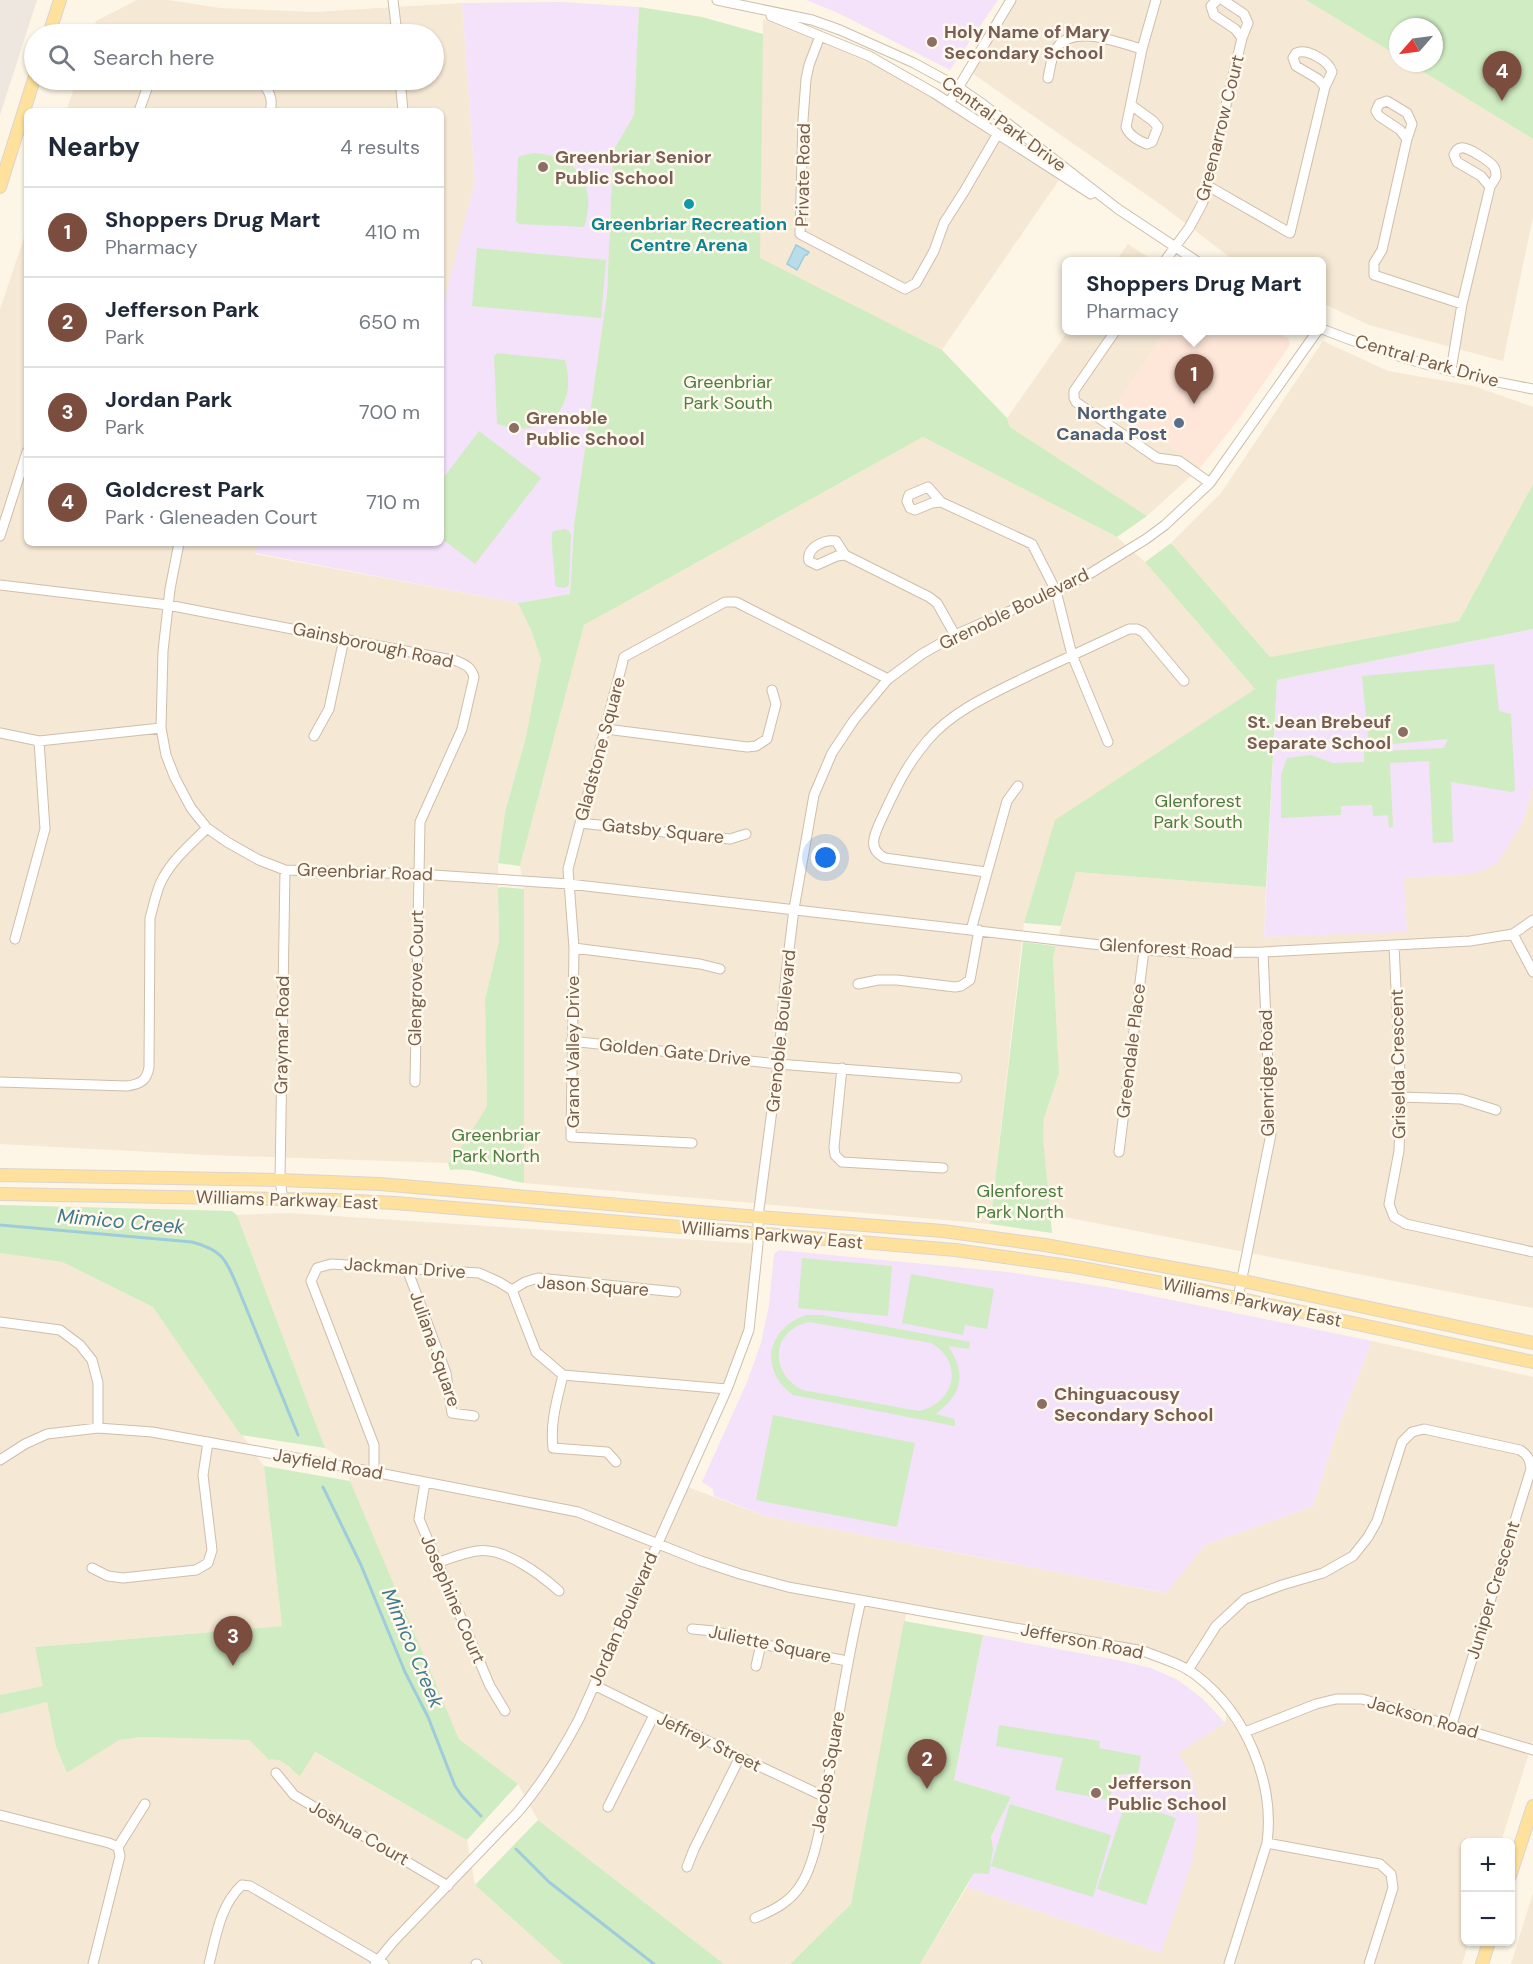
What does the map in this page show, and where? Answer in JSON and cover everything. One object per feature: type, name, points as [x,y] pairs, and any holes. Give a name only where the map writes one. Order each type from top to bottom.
[{"type":"main road","points":[[52,24],[60,0]]},
{"type":"main road","points":[[25,108],[31,90]]},
{"type":"main road","points":[[0,187],[24,111]]},
{"type":"main road","name":"Williams Parkway East","points":[[0,1175],[380,1184],[895,1227],[1015,1240],[1137,1260],[1533,1343]]},
{"type":"main road","name":"Williams Parkway East","points":[[0,1194],[395,1203],[955,1250],[1076,1267],[1238,1298],[1533,1362]]},
{"type":"main road","points":[[1515,1861],[1533,1806]]},
{"type":"main road","points":[[1482,1964],[1488,1946]]},
{"type":"street","points":[[393,0],[396,24]]},
{"type":"street","name":"Central Park Drive","points":[[717,0],[812,20],[914,63],[958,87],[984,105],[1118,209],[1191,257]]},
{"type":"street","points":[[949,102],[1011,0]]},
{"type":"street","points":[[1131,105],[1142,49],[1156,0]]},
{"type":"street","name":"Greenarrow Court","points":[[1217,0],[1211,6],[1212,12],[1235,29],[1242,38]]},
{"type":"street","name":"Greenarrow Court","points":[[1167,257],[1189,228],[1203,202],[1242,38],[1248,23],[1247,17],[1223,0]]},
{"type":"street","name":"Central Park Drive","points":[[747,6],[869,56],[949,102],[997,135],[1118,209]]},
{"type":"street","points":[[1048,78],[1055,51],[1068,38],[1088,35],[1142,49]]},
{"type":"street","name":"Private Road","points":[[820,36],[809,64],[807,79],[803,120],[800,234],[905,289],[916,283],[934,251],[944,223],[997,135]]},
{"type":"street","points":[[1208,186],[1290,233],[1325,87]]},
{"type":"street","points":[[140,108],[146,90]]},
{"type":"street","points":[[268,90],[271,108]]},
{"type":"street","points":[[401,90],[403,108]]},
{"type":"street","points":[[1407,139],[1382,250],[1374,263],[1374,274],[1462,304]]},
{"type":"street","points":[[1451,370],[1462,304],[1490,187],[1496,177],[1494,167],[1467,148],[1462,147],[1457,150],[1454,155],[1457,162],[1480,176],[1490,187]]},
{"type":"street","name":"Central Park Drive","points":[[1326,332],[1390,354],[1498,383],[1533,389]]},
{"type":"street","points":[[1113,335],[1074,391],[1076,402],[1157,458],[1179,461],[1210,483]]},
{"type":"street","name":"Grenoble Boulevard","points":[[758,1217],[778,1064],[794,909],[814,795],[832,753],[854,720],[888,679],[922,654],[955,634],[1056,591],[1091,573],[1165,525],[1210,483],[1316,335]]},
{"type":"street","points":[[0,536],[24,461]]},
{"type":"street","points":[[941,502],[1032,544],[1056,591],[1072,655],[1108,742]]},
{"type":"street","name":"Greenbriar Road","points":[[178,546],[168,604],[163,651],[161,728],[166,755],[190,808],[207,828],[226,842],[285,870],[418,874],[569,884],[794,909]]},
{"type":"street","points":[[845,555],[937,603],[955,634]]},
{"type":"street","name":"Gainsborough Road","points":[[0,585],[168,604],[457,661],[466,665],[472,670],[474,677],[462,729],[420,822],[418,874]]},
{"type":"street","name":"Gladstone Square","points":[[569,884],[568,869],[624,657],[725,602],[736,602],[888,679]]},
{"type":"street","points":[[986,872],[885,858],[877,854],[873,845],[876,831],[905,770],[928,740],[958,714],[982,699],[1129,629],[1143,632],[1184,681]]},
{"type":"street","points":[[314,735],[329,709],[344,639]]},
{"type":"street","points":[[606,729],[747,747],[756,746],[767,739],[776,704],[772,690]]},
{"type":"street","points":[[0,733],[39,741],[161,728]]},
{"type":"street","points":[[15,939],[45,829],[39,741]]},
{"type":"street","points":[[858,984],[879,980],[955,987],[962,986],[970,980],[975,930],[986,872],[1007,801],[1018,786]]},
{"type":"street","name":"Gatsby Square","points":[[580,822],[730,839],[746,834]]},
{"type":"street","points":[[0,1082],[127,1086],[143,1081],[148,1066],[150,918],[163,878],[172,865],[207,828]]},
{"type":"street","name":"Graymar Road","points":[[284,1200],[280,1180],[285,870]]},
{"type":"street","name":"Glengrove Court","points":[[415,1082],[418,874]]},
{"type":"street","name":"Grand Valley Drive","points":[[569,884],[574,948],[571,1137],[692,1143]]},
{"type":"street","name":"Glenforest Road","points":[[794,909],[1144,950],[1192,953],[1263,952],[1470,941],[1514,934],[1533,920]]},
{"type":"street","points":[[1514,934],[1533,972]]},
{"type":"street","name":"Griselda Crescent","points":[[1394,945],[1401,1097],[1399,1151],[1389,1204],[1394,1217],[1406,1224],[1533,1252]]},
{"type":"street","points":[[574,948],[700,964],[720,969]]},
{"type":"street","name":"Greendale Place","points":[[1119,1152],[1144,950]]},
{"type":"street","name":"Glenridge Road","points":[[1238,1298],[1271,1134],[1263,952]]},
{"type":"street","name":"Golden Gate Drive","points":[[571,1041],[778,1064],[957,1078]]},
{"type":"street","points":[[842,1068],[834,1147],[836,1155],[842,1162],[944,1168]]},
{"type":"street","points":[[1401,1097],[1461,1099],[1496,1110]]},
{"type":"street","name":"Jordan Boulevard","points":[[379,1962],[535,1792],[554,1766],[570,1735],[727,1389],[749,1330],[758,1244],[758,1217]]},
{"type":"street","name":"Jackman Drive","points":[[374,1472],[374,1445],[311,1281],[317,1268],[331,1264],[479,1273],[512,1290]]},
{"type":"street","name":"Juliana Square","points":[[406,1269],[446,1373],[452,1413],[474,1416]]},
{"type":"street","name":"Jason Square","points":[[512,1290],[525,1282],[538,1278],[676,1292]]},
{"type":"street","points":[[512,1290],[536,1352],[563,1375],[727,1389]]},
{"type":"street","points":[[0,1322],[60,1330],[80,1345],[92,1360],[98,1383],[98,1428]]},
{"type":"street","points":[[563,1375],[554,1408],[551,1431],[553,1448],[607,1452],[616,1462]]},
{"type":"street","name":"Jayfield Road","points":[[0,1460],[25,1444],[47,1434],[98,1428],[152,1432],[578,1512],[657,1543]]},
{"type":"street","name":"Juniper Crescent","points":[[1188,1670],[1216,1626],[1245,1599],[1282,1585],[1323,1574],[1353,1556],[1377,1521],[1402,1442],[1412,1432],[1424,1429],[1520,1450],[1531,1462],[1531,1469],[1452,1724]]},
{"type":"street","points":[[92,1568],[108,1576],[123,1578],[196,1570],[208,1563],[212,1550],[203,1475],[208,1442]]},
{"type":"street","name":"Josephine Court","points":[[425,1482],[419,1519],[490,1686],[505,1711]]},
{"type":"street","name":"Jefferson Road","points":[[657,1543],[740,1574],[788,1587],[1143,1651],[1199,1677],[1228,1708],[1245,1732],[1266,1786],[1269,1826],[1267,1843],[1229,1964]]},
{"type":"street","points":[[437,1563],[464,1553],[480,1550],[495,1552],[507,1556],[544,1578],[559,1591]]},
{"type":"street","name":"Jacobs Square","points":[[755,1918],[776,1909],[792,1897],[808,1873],[825,1797],[847,1660],[861,1600]]},
{"type":"street","name":"Juliette Square","points":[[692,1629],[714,1631],[761,1644],[847,1660]]},
{"type":"street","points":[[756,1666],[761,1644]]},
{"type":"street","name":"Jeffrey Street","points":[[594,1685],[740,1758],[825,1797]]},
{"type":"street","name":"Jackson Road","points":[[1245,1732],[1316,1704],[1336,1699],[1362,1699],[1533,1750]]},
{"type":"street","points":[[608,1807],[654,1715]]},
{"type":"street","points":[[687,1867],[740,1758]]},
{"type":"street","name":"Joshua Court","points":[[276,1773],[294,1795],[448,1886]]},
{"type":"street","points":[[93,1964],[120,1856],[118,1847],[145,1804]]},
{"type":"street","points":[[0,1815],[118,1847]]},
{"type":"street","points":[[1267,1843],[1380,1864],[1391,1874],[1393,1888],[1369,1964]]},
{"type":"street","points":[[209,1964],[223,1911],[242,1885],[250,1886],[379,1962]]},
{"type":"shaded area","points":[[0,0],[37,0],[29,24],[24,24],[24,40],[0,115]]},
{"type":"shaded area","points":[[137,0],[168,0],[220,8],[313,12],[462,3],[475,182],[444,305],[444,108],[67,108],[73,90],[444,90],[444,24],[95,24],[96,21]]},
{"type":"shaded area","name":"Holy Name of Mary Secondary School","points":[[806,0],[998,0],[950,70],[838,13]]},
{"type":"shaded area","points":[[1011,0],[1306,0],[1389,51],[1389,72],[1424,72],[1533,139],[1533,217],[1503,361],[1369,325],[1326,305],[1326,257],[1230,257],[1164,207],[969,71]]},
{"type":"shaded area","points":[[561,2],[639,7],[634,116],[613,151],[607,294],[574,525],[570,594],[518,603],[255,553],[258,546],[444,546],[444,301],[475,182],[462,3]]},
{"type":"shaded area","points":[[763,19],[881,67],[960,113],[1059,180],[942,350],[759,258]]},
{"type":"shaded area","points":[[24,238],[24,546],[258,546],[255,554],[518,603],[541,659],[525,741],[505,812],[498,863],[499,941],[485,999],[487,1106],[465,1142],[448,1163],[207,1155],[0,1144],[0,309]]},
{"type":"shaded area","points":[[1128,244],[1148,257],[1119,257]]},
{"type":"shaded area","points":[[1065,335],[1162,335],[1115,408],[1201,467],[1147,516],[1010,427],[1007,418]]},
{"type":"shaded area","points":[[1162,335],[1282,335],[1288,338],[1290,345],[1238,420],[1201,467],[1114,408]]},
{"type":"shaded area","points":[[1323,341],[1388,371],[1474,386],[1533,407],[1533,484],[1459,621],[1270,657],[1171,543],[1221,493]]},
{"type":"shaded area","points":[[923,437],[1117,537],[1145,562],[1255,689],[1055,821],[1024,923],[990,1224],[524,1183],[524,889],[520,866],[584,625]]},
{"type":"shaded area","name":"St. Jean Brebeuf Separate School","points":[[1533,629],[1533,785],[1522,824],[1497,863],[1469,874],[1404,878],[1407,932],[1264,937],[1277,680]]},
{"type":"shaded area","points":[[1533,785],[1533,1308],[1049,1214],[1043,1136],[1044,1118],[1059,1074],[1053,957],[1076,872],[1266,887],[1264,937],[1407,931],[1403,878],[1469,874],[1522,824]]},
{"type":"shaded area","points":[[289,1213],[758,1244],[749,1330],[685,1486],[765,1516],[1165,1593],[1205,1545],[1313,1506],[1339,1425],[1372,1341],[1533,1377],[1533,1740],[1502,1838],[1461,1838],[1461,1946],[1468,1946],[1462,1964],[920,1964],[967,1887],[1161,1953],[1190,1772],[1177,1753],[1225,1723],[1228,1708],[1199,1677],[1143,1651],[907,1609],[851,1904],[790,1964],[724,1964],[538,1820],[518,1784],[459,1739],[350,1483],[346,1461],[325,1448],[237,1215]]},
{"type":"shaded area","name":"Chinguacousy Secondary School","points":[[779,1250],[1008,1272],[1118,1289],[1372,1341],[1339,1425],[1313,1506],[1205,1545],[1166,1593],[765,1516],[714,1496],[713,1489],[702,1482],[747,1382],[761,1343],[769,1305],[774,1254]]},
{"type":"shaded area","points":[[0,1253],[62,1262],[153,1307],[264,1466],[282,1626],[35,1647],[44,1686],[0,1695]]},
{"type":"shaded area","name":"Jefferson Public School","points":[[983,1635],[1151,1668],[1178,1680],[1203,1699],[1225,1723],[1178,1753],[1190,1772],[1196,1788],[1198,1828],[1192,1862],[1161,1953],[967,1887],[1011,1797],[954,1780]]},
{"type":"shaded area","points":[[47,1702],[56,1747],[67,1773],[118,1740],[142,1737],[249,1740],[269,1760],[284,1762],[290,1769],[314,1752],[467,1840],[475,1885],[563,1964],[0,1964],[0,1714]]},
{"type":"shaded area","points":[[1533,1893],[1533,1964],[1511,1964]]},
{"type":"green space","points":[[1306,0],[1533,0],[1533,139],[1424,72],[1443,72],[1443,18],[1389,18],[1389,51]]},
{"type":"green space","name":"Greenbriar Park South","points":[[639,7],[702,17],[763,34],[760,258],[942,350],[1007,418],[1010,427],[1147,516],[1117,537],[923,437],[584,625],[520,866],[498,863],[505,812],[525,741],[541,659],[518,603],[570,594],[574,525],[607,294],[613,151],[634,115]]},
{"type":"green space","points":[[533,153],[562,160],[580,175],[586,186],[588,198],[588,212],[584,227],[519,224],[516,221],[518,157]]},
{"type":"green space","points":[[477,248],[606,260],[601,318],[472,306]]},
{"type":"green space","points":[[497,353],[565,360],[568,378],[567,393],[554,417],[530,428],[514,428],[497,424],[494,356]]},
{"type":"green space","points":[[479,431],[541,478],[475,564],[444,540],[444,477]]},
{"type":"green space","name":"Glenforest Park South","points":[[1533,484],[1533,629],[1277,680],[1266,887],[1076,872],[1061,926],[1024,923],[1055,820],[1255,689],[1145,562],[1171,543],[1270,657],[1459,621]]},
{"type":"green space","points":[[565,529],[571,534],[569,585],[565,588],[555,585],[552,533]]},
{"type":"green space","points":[[1494,664],[1499,711],[1511,714],[1515,790],[1512,792],[1451,782],[1453,842],[1433,843],[1429,761],[1390,763],[1393,827],[1389,828],[1388,815],[1373,816],[1372,805],[1341,806],[1341,815],[1281,818],[1281,775],[1287,758],[1311,755],[1333,763],[1364,762],[1364,752],[1444,748],[1448,739],[1369,746],[1362,676]]},
{"type":"green space","name":"Greenbriar Park North","points":[[498,888],[524,889],[524,1183],[478,1172],[450,1170],[448,1163],[465,1142],[487,1106],[485,999],[499,941]]},
{"type":"green space","name":"Glenforest Park North","points":[[1023,942],[1056,946],[1053,957],[1059,1074],[1044,1118],[1043,1137],[1052,1233],[990,1224]]},
{"type":"green space","points":[[0,1205],[232,1211],[237,1215],[325,1448],[241,1435],[153,1307],[62,1262],[0,1253]]},
{"type":"green space","points":[[802,1258],[892,1266],[888,1316],[798,1308]]},
{"type":"green space","points":[[911,1274],[994,1289],[987,1329],[965,1325],[963,1335],[902,1323]]},
{"type":"green space","points":[[806,1315],[821,1315],[970,1342],[969,1349],[948,1346],[958,1366],[959,1383],[952,1399],[936,1414],[955,1419],[955,1426],[793,1395],[782,1385],[775,1374],[772,1351],[775,1340],[782,1330],[793,1321]],"holes":[[[809,1322],[931,1343],[942,1351],[949,1361],[952,1371],[951,1381],[948,1391],[941,1400],[919,1411],[802,1390],[784,1373],[779,1353],[781,1343],[787,1334],[796,1327]]]},
{"type":"green space","points":[[773,1415],[915,1443],[897,1527],[756,1500]]},
{"type":"green space","points":[[264,1466],[350,1481],[459,1739],[518,1784],[467,1840],[315,1752],[300,1776],[279,1760],[269,1760],[249,1740],[142,1737],[119,1740],[67,1773],[56,1747],[47,1702],[0,1714],[0,1695],[43,1686],[35,1647],[282,1626]]},
{"type":"green space","points":[[904,1621],[983,1635],[954,1780],[1011,1797],[991,1837],[993,1849],[989,1874],[974,1873],[920,1964],[790,1964],[851,1904]]},
{"type":"green space","points":[[999,1725],[1100,1741],[1099,1748],[1141,1756],[1138,1773],[1117,1775],[1109,1800],[1055,1790],[1063,1758],[996,1746]]},
{"type":"green space","points":[[1126,1801],[1176,1818],[1146,1905],[1097,1889]]},
{"type":"green space","points":[[1010,1804],[1111,1835],[1093,1897],[991,1866]]},
{"type":"green space","points":[[538,1820],[724,1964],[563,1964],[475,1885]]},
{"type":"water","points":[[796,245],[809,252],[797,270],[787,264]]},
{"type":"waterway","name":"Mimico Creek","points":[[0,1225],[192,1242],[217,1253],[226,1263],[234,1278],[298,1435]]},
{"type":"waterway","name":"Mimico Creek","points":[[323,1487],[361,1565],[405,1672],[428,1717],[455,1786],[481,1816]]},
{"type":"waterway","name":"Mimico Creek","points":[[516,1849],[549,1882],[654,1964]]},
{"type":"place","name":"Holy Name of Mary Secondary School","points":[[932,42]]},
{"type":"place","name":"Goldcrest Park","points":[[1502,101]]},
{"type":"place","name":"Greenbriar Senior Public School","points":[[543,167]]},
{"type":"place","name":"Greenbriar Recreation Centre Arena","points":[[689,204]]},
{"type":"place","name":"Shoppers Drug Mart","points":[[1194,404]]},
{"type":"place","name":"Northgate Canada Post","points":[[1179,423]]},
{"type":"place","name":"Grenoble Public School","points":[[514,428]]},
{"type":"place","name":"St. Jean Brebeuf Separate School","points":[[1403,732]]},
{"type":"place","name":"Chinguacousy Secondary School","points":[[1042,1404]]},
{"type":"place","name":"Jordan Park","points":[[233,1666]]},
{"type":"place","name":"Jefferson Park","points":[[927,1789]]},
{"type":"place","name":"Jefferson Public School","points":[[1096,1793]]}]
